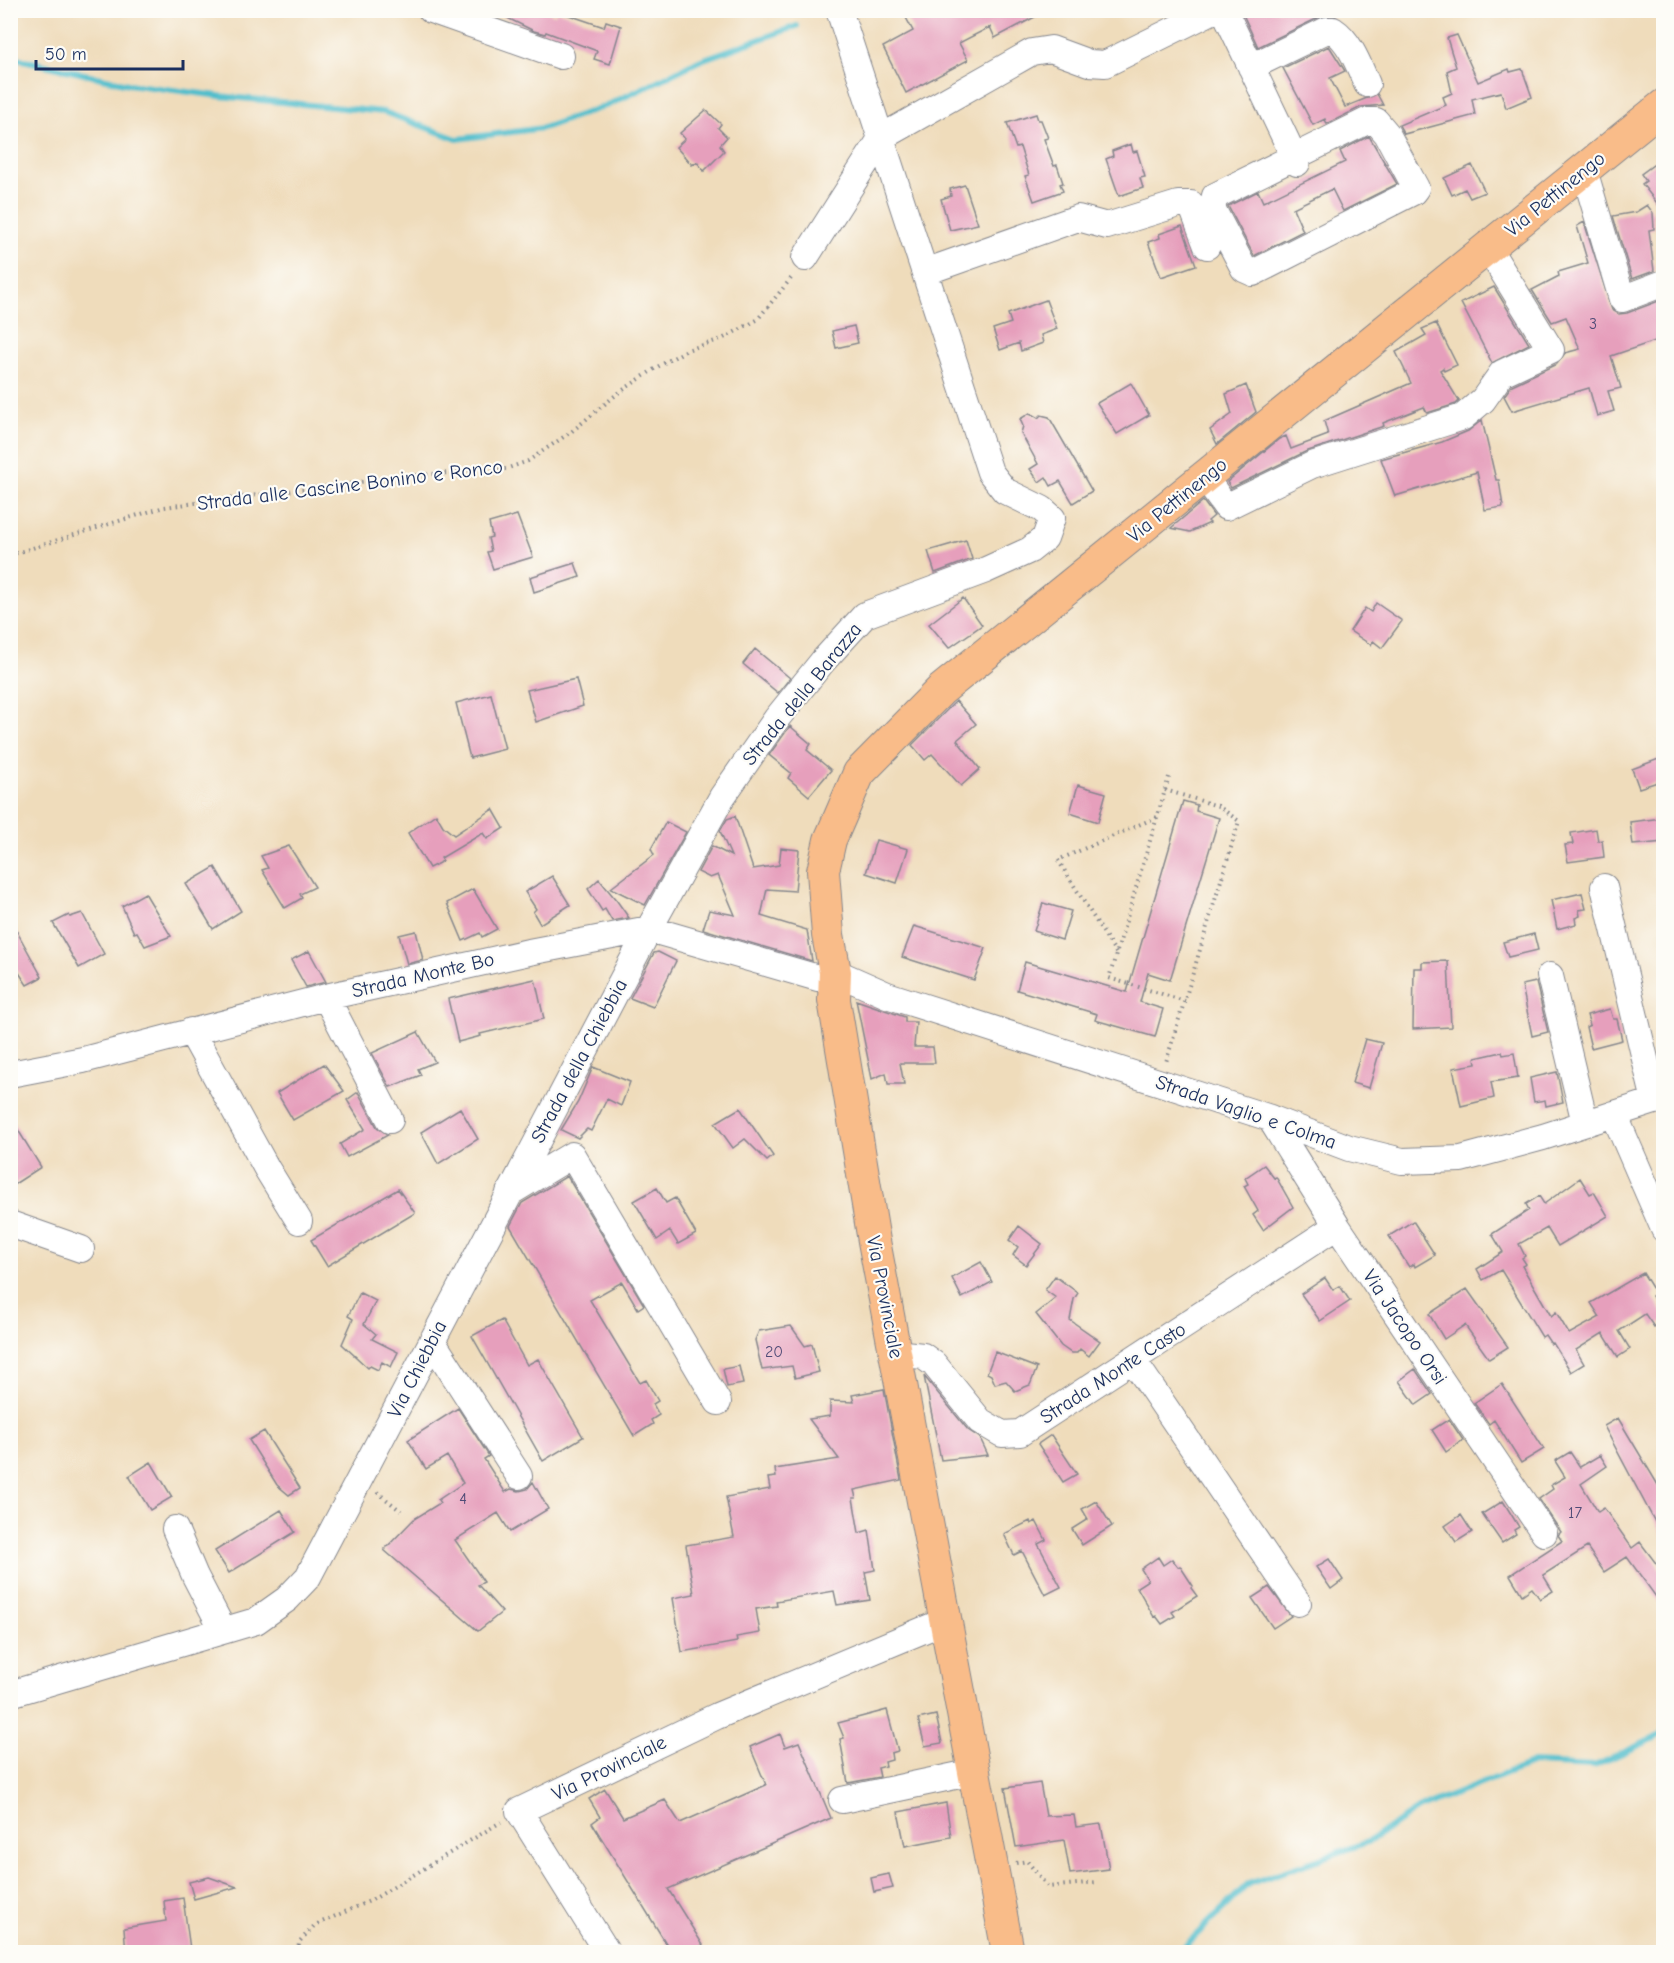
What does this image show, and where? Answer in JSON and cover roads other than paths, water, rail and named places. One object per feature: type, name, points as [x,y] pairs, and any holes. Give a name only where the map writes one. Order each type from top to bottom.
[{"type":"main road","name":"Via Pettinengo","points":[[835,972],[828,934],[823,871],[830,840],[859,773],[940,690],[1664,105]]},
{"type":"main road","name":"Via Provinciale","points":[[835,972],[834,1000],[895,1353],[1008,1953]]},
{"type":"street","points":[[430,10],[561,56]]},
{"type":"street","name":"Strada della Barazza","points":[[649,929],[722,798],[777,718],[823,661],[865,615],[986,570],[1030,550],[1045,537],[1052,518],[1042,509],[1005,491],[990,472],[839,10]]},
{"type":"street","points":[[805,258],[882,137],[1032,52],[1052,49],[1089,63],[1105,64],[1214,10]]},
{"type":"street","points":[[1224,10],[1296,160]]},
{"type":"street","points":[[1251,67],[1327,30],[1333,30],[1354,57],[1367,84]]},
{"type":"street","points":[[1367,121],[1376,121],[1387,134],[1416,188],[1413,192],[1253,273],[1244,269],[1212,208],[1215,195],[1296,160],[1367,121]]},
{"type":"street","points":[[1584,170],[1622,299],[1664,283]]},
{"type":"street","points":[[925,272],[1078,218],[1107,225],[1178,204],[1191,204],[1207,246]]},
{"type":"street","points":[[1205,478],[1226,507],[1312,465],[1464,417],[1483,400],[1503,373],[1551,350],[1488,248]]},
{"type":"street","points":[[1604,887],[1659,1100]]},
{"type":"street","name":"Strada Monte Bo","points":[[10,1074],[83,1060],[326,997],[529,952],[649,929],[818,978],[835,972]]},
{"type":"street","name":"Strada della Chiebbia","points":[[509,1193],[649,929]]},
{"type":"street","name":"Strada Vaglio e Colma","points":[[835,972],[887,994],[1270,1118],[1349,1148],[1401,1161],[1461,1159],[1585,1124],[1659,1100]]},
{"type":"street","points":[[1550,976],[1585,1124]]},
{"type":"street","points":[[326,997],[390,1120]]},
{"type":"street","points":[[191,1031],[267,1169],[299,1221]]},
{"type":"street","points":[[1614,1114],[1664,1228]]},
{"type":"street","name":"Via Jacopo Orsi","points":[[1270,1118],[1337,1226],[1545,1533]]},
{"type":"street","points":[[509,1193],[572,1155],[718,1402]]},
{"type":"street","name":"Via Chiebbia","points":[[10,1694],[256,1621],[287,1599],[308,1576],[509,1193]]},
{"type":"street","points":[[10,1224],[81,1249]]},
{"type":"street","name":"Strada Monte Casto","points":[[895,1353],[923,1356],[934,1364],[980,1421],[1002,1434],[1020,1433],[1337,1226]]},
{"type":"street","points":[[432,1341],[519,1476]]},
{"type":"street","points":[[1133,1360],[1298,1603]]},
{"type":"street","points":[[175,1529],[195,1576],[224,1630]]},
{"type":"street","name":"Via Provinciale","points":[[607,1953],[519,1811],[717,1716],[945,1621]]},
{"type":"street","points":[[842,1800],[974,1772]]},
{"type":"waterway","points":[[10,57],[128,84],[219,96],[384,112],[457,139],[543,128],[608,105],[701,60],[797,26]]},
{"type":"waterway","points":[[1179,1952],[1248,1884],[1368,1842],[1418,1809],[1533,1763],[1594,1766],[1655,1738],[1664,1731]]}]
